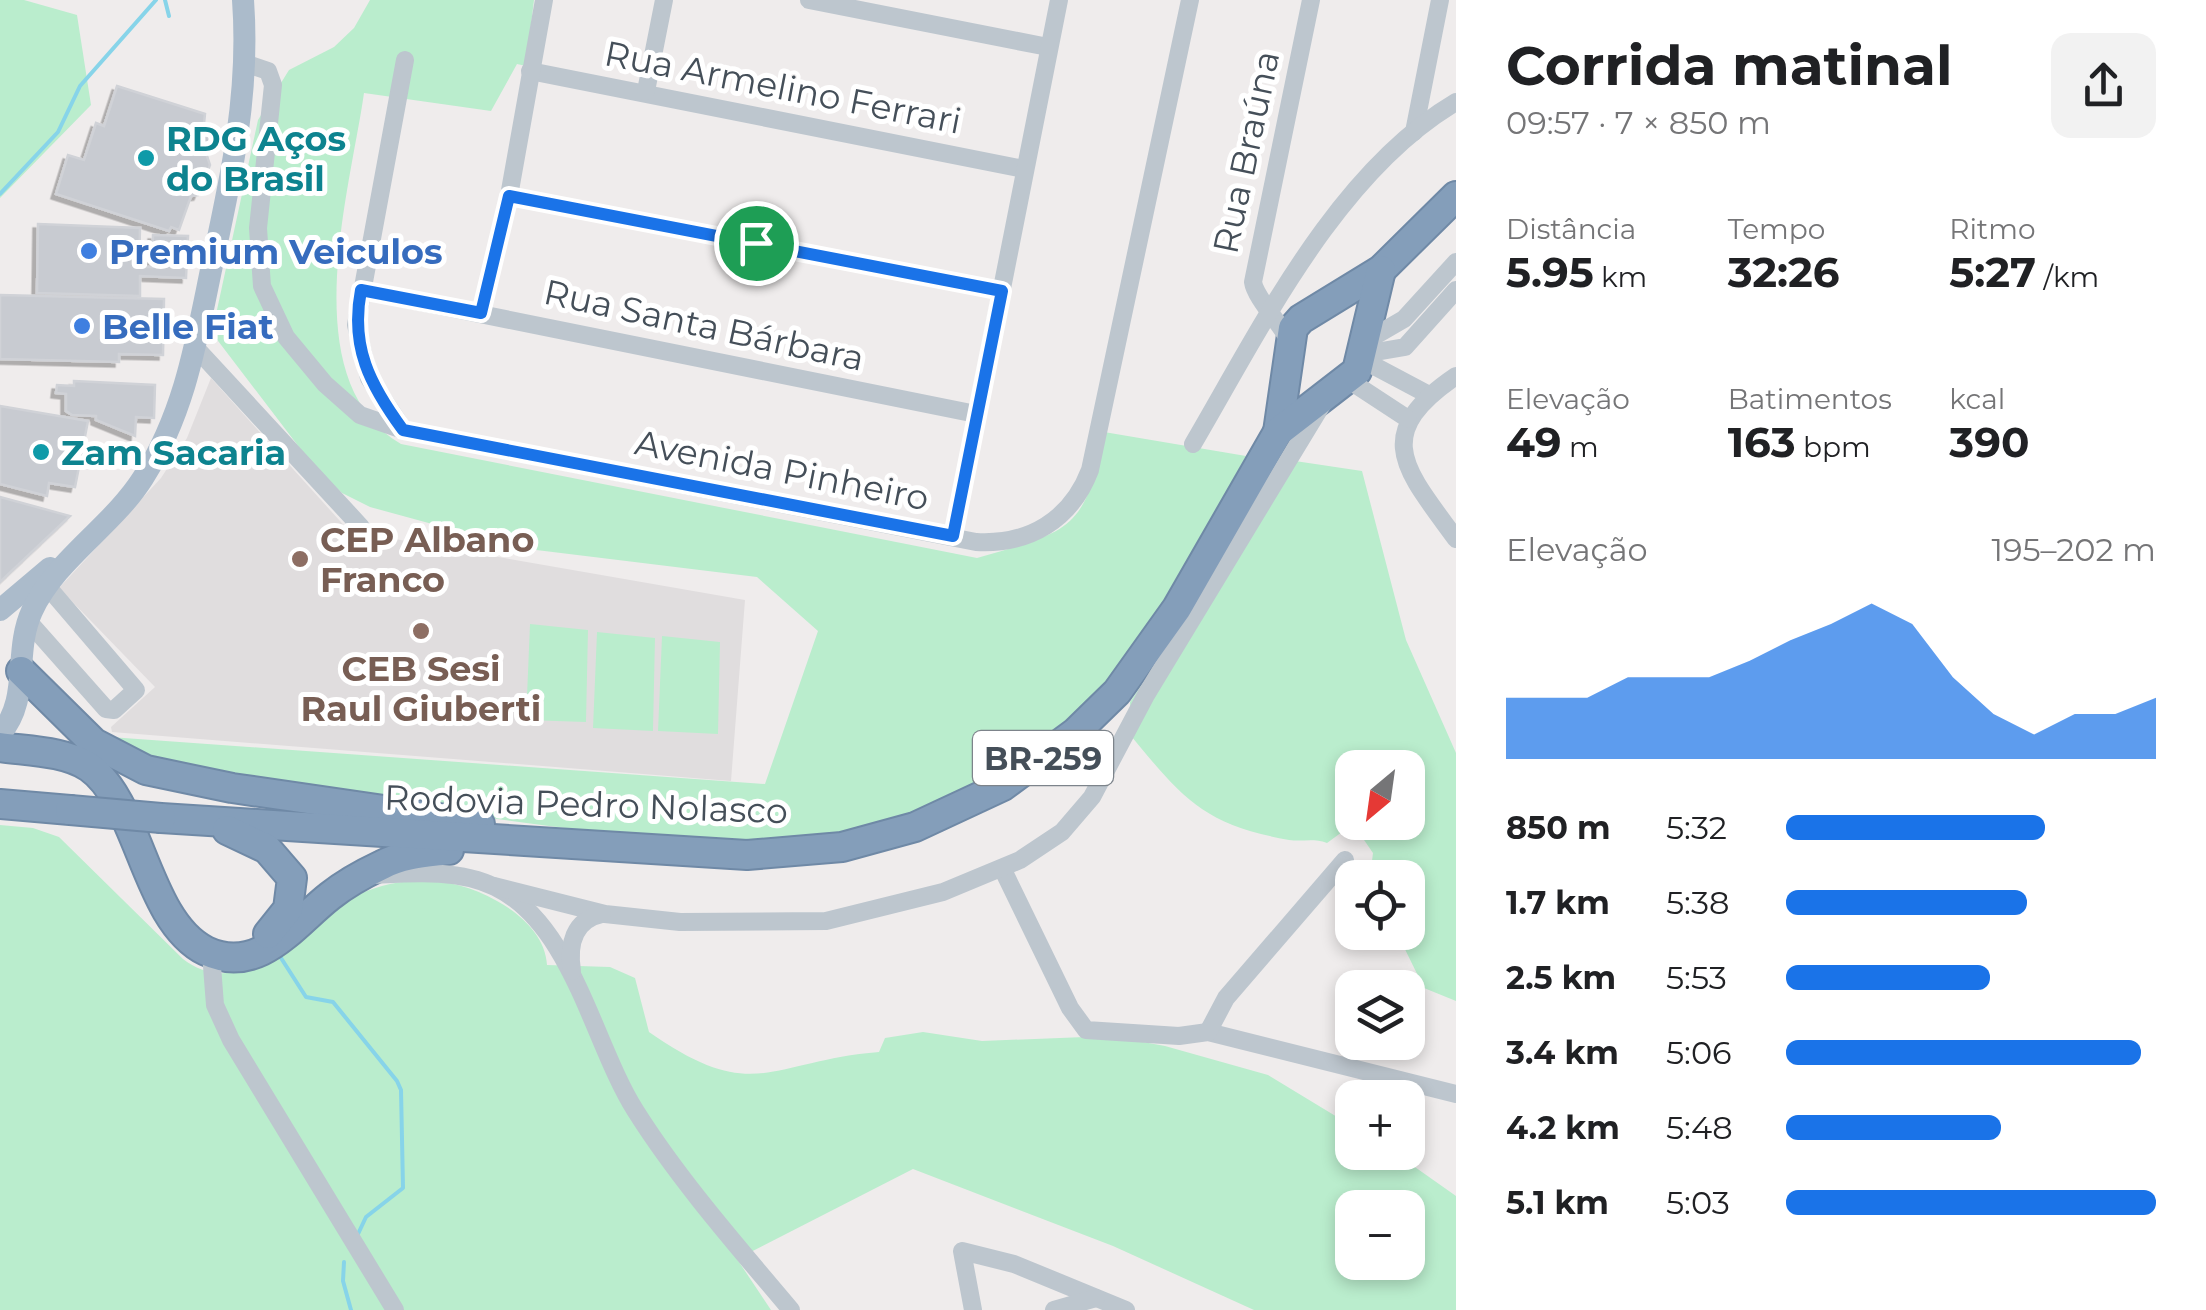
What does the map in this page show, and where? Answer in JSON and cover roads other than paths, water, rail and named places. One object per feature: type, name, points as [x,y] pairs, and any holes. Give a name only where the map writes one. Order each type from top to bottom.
[{"type":"highway","points":[[1381,270],[1354,365],[1310,392],[1298,386],[1287,354],[1300,318],[1381,270],[1456,196]]},
{"type":"highway","points":[[1311,312],[1343,317],[1354,365]]},
{"type":"highway","name":"Rodovia Pedro Nolasco","points":[[1278,432],[1287,354]]},
{"type":"highway","name":"Rodovia Pedro Nolasco","points":[[0,804],[208,822],[747,855],[842,847],[915,827],[1003,786],[1076,732],[1125,682],[1177,608],[1278,432],[1354,365]]},
{"type":"highway","points":[[21,668],[94,743],[180,914],[206,940],[221,946],[256,942],[270,933],[288,910],[292,878],[267,849],[208,822]]},
{"type":"highway","points":[[94,743],[146,770],[194,782],[660,851]]},
{"type":"highway","points":[[0,748],[64,757],[97,774],[171,918],[189,940],[212,953],[240,957],[265,950],[330,896],[401,856],[512,842]]},
{"type":"main road","points":[[0,734],[18,704],[28,621],[47,586],[127,501],[153,461],[182,399],[238,144],[246,64],[243,0]]},
{"type":"main road","points":[[0,610],[86,543]]},
{"type":"main road","points":[[0,647],[21,668]]},
{"type":"street","points":[[481,313],[509,196],[544,0]]},
{"type":"street","points":[[646,90],[664,0]]},
{"type":"street","points":[[809,0],[1048,46]]},
{"type":"street","points":[[953,536],[1059,0]]},
{"type":"street","name":"Avenida Pinheiro","points":[[246,64],[268,71],[274,85],[258,228],[262,286],[270,311],[286,337],[336,395],[360,415],[403,430],[990,543],[1036,532],[1063,514],[1085,481],[1190,0]]},
{"type":"street","name":"Rua Braúna","points":[[1287,354],[1272,310],[1254,290],[1256,263],[1311,0]]},
{"type":"street","points":[[1414,133],[1440,0]]},
{"type":"street","points":[[403,430],[377,395],[360,356],[356,325],[405,60]]},
{"type":"street","name":"Rua Armelino Ferrari","points":[[530,70],[646,90],[1024,169]]},
{"type":"street","points":[[1193,444],[1287,283],[1351,198],[1414,133],[1456,102]]},
{"type":"street","points":[[509,196],[1002,291]]},
{"type":"street","points":[[363,876],[450,875],[605,914],[680,922],[826,920],[943,892],[1003,870],[1042,847],[1084,809],[1146,695],[1354,365],[1404,320],[1456,262]]},
{"type":"street","points":[[1287,283],[1294,303],[1311,312]]},
{"type":"street","name":"Rua Santa Bárbara","points":[[361,290],[976,414]]},
{"type":"street","points":[[1354,365],[1404,347],[1456,290]]},
{"type":"street","points":[[195,348],[361,527]]},
{"type":"street","points":[[1354,365],[1429,395]]},
{"type":"street","points":[[1354,365],[1408,420]]},
{"type":"street","points":[[1456,376],[1429,395],[1408,420],[1403,436],[1405,461],[1456,539]]},
{"type":"street","points":[[28,621],[106,710],[114,710],[136,690],[47,586]]},
{"type":"street","points":[[1003,870],[1070,1008],[1086,1030],[1180,1036],[1208,1032],[1456,1094]]},
{"type":"street","points":[[1208,1032],[1226,998],[1335,871]]},
{"type":"street","points":[[494,886],[531,914],[573,976],[634,1108],[791,1310]]},
{"type":"street","points":[[573,976],[569,953],[577,929],[585,920],[605,914]]},
{"type":"street","points":[[212,953],[214,1005],[231,1040],[395,1310]]},
{"type":"street","points":[[974,1310],[959,1255],[972,1251],[1126,1310]]},
{"type":"street","points":[[1054,1310],[1096,1298]]},
{"type":"waterway","points":[[0,194],[58,132],[80,86],[156,0]]},
{"type":"waterway","points":[[165,0],[169,16]]},
{"type":"waterway","points":[[281,958],[306,997],[333,1002],[401,1090],[403,1188],[366,1217],[358,1234]]},
{"type":"waterway","points":[[344,1262],[343,1281],[351,1310]]},
{"type":"place","name":"RDG Aços do Brasil","points":[[146,158]]},
{"type":"place","name":"Premium Veiculos","points":[[89,251]]},
{"type":"place","name":"Belle Fiat","points":[[82,326]]},
{"type":"place","name":"Zam Sacaria","points":[[41,452]]},
{"type":"place","name":"CEP Albano Franco","points":[[300,559]]},
{"type":"place","name":"CEB Sesi Raul Giuberti","points":[[421,631]]}]
